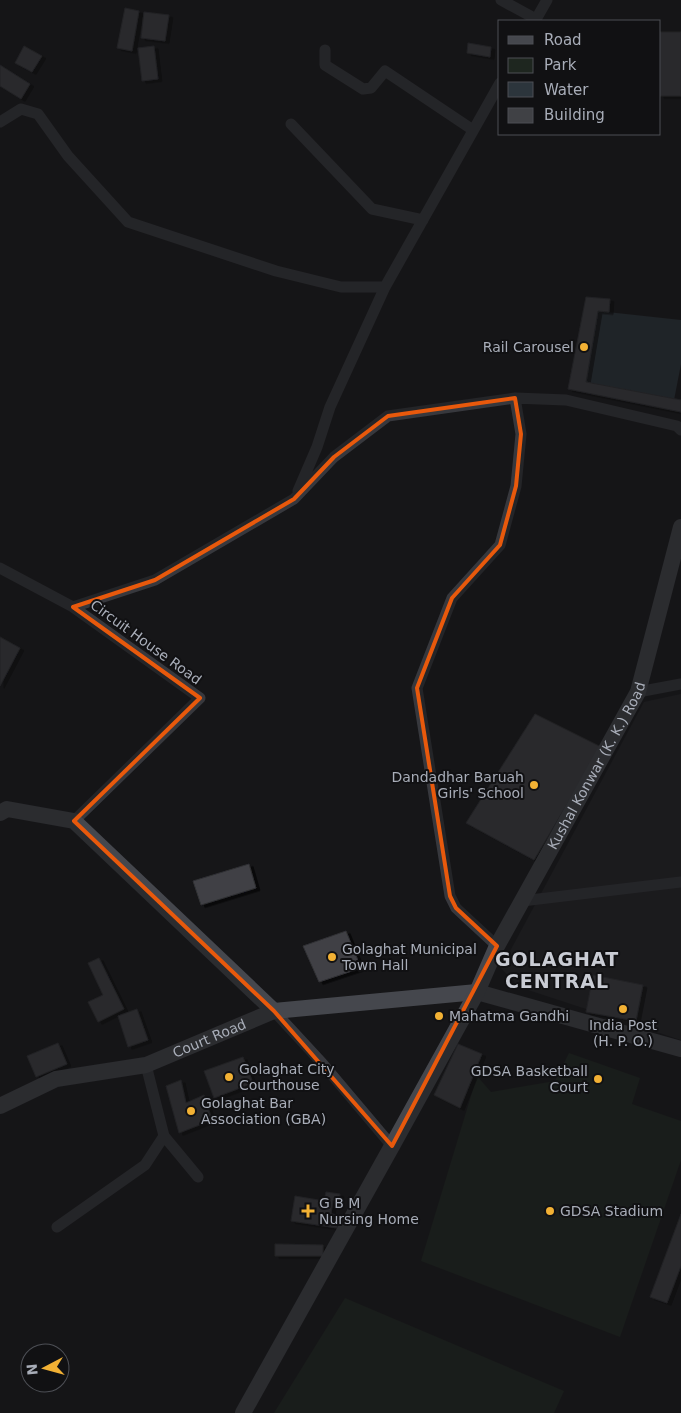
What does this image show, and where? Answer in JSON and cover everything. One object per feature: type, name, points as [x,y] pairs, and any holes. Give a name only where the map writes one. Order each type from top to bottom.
[{"type":"main road","name":"Kushal Konwar (K. K.) Road","points":[[243,1413],[392,1146],[476,992],[497,946],[638,692],[681,527]]},
{"type":"main road","points":[[0,813],[7,809],[74,821],[274,1011]]},
{"type":"main road","points":[[476,992],[681,1049]]},
{"type":"main road","name":"Court Road","points":[[0,1106],[56,1079],[146,1065],[274,1011],[476,992]]},
{"type":"street","points":[[501,0],[535,20],[547,0]]},
{"type":"street","points":[[325,50],[325,65],[363,89],[371,88],[385,71],[474,130]]},
{"type":"street","points":[[294,500],[317,446],[330,407],[385,287],[498,87]]},
{"type":"street","points":[[0,122],[21,109],[38,114],[68,156],[128,222],[185,239],[276,271],[341,287],[385,287]]},
{"type":"street","points":[[291,124],[372,208],[423,220]]},
{"type":"street","points":[[497,946],[456,908],[450,896],[417,688],[452,598],[500,544],[516,486],[521,434],[515,398]]},
{"type":"street","points":[[73,607],[155,580],[294,500],[334,457],[388,416],[515,398],[566,400],[680,427]]},
{"type":"street","name":"Circuit House Road","points":[[0,568],[73,607],[200,698],[74,821]]},
{"type":"street","points":[[638,692],[681,684]]},
{"type":"street","points":[[522,901],[681,882]]},
{"type":"street","points":[[274,1011],[392,1146]]},
{"type":"street","points":[[146,1065],[164,1136],[198,1177]]},
{"type":"street","points":[[57,1227],[144,1165],[164,1136]]},
{"type":"highlighted area","points":[[515,398],[521,434],[516,486],[500,545],[452,598],[417,688],[450,896],[456,908],[497,946],[392,1146],[274,1011],[74,821],[200,698],[73,607],[155,580],[294,499],[334,457],[388,416]]},
{"type":"shaded area","points":[[681,694],[681,1040],[519,987],[501,968],[644,702]]},
{"type":"green space","name":"GDSA Stadium","points":[[569,1053],[640,1078],[632,1104],[681,1121],[681,1160],[620,1337],[421,1261],[477,1076],[491,1092],[555,1081]]},
{"type":"green space","points":[[345,1298],[564,1391],[554,1413],[274,1413]]},
{"type":"water","points":[[598,311],[681,320],[681,364],[674,400],[586,382]]},
{"type":"building","points":[[125,8],[139,11],[132,51],[117,48]]},
{"type":"building","points":[[144,12],[169,15],[165,41],[141,38]]},
{"type":"building","points":[[661,32],[681,32],[681,96],[661,96]]},
{"type":"building","points":[[468,43],[491,47],[490,57],[467,53]]},
{"type":"building","points":[[24,46],[42,56],[32,72],[15,63]]},
{"type":"building","points":[[154,46],[158,79],[142,81],[138,48]]},
{"type":"building","points":[[0,65],[30,84],[21,99],[0,86]]},
{"type":"building","name":"Rail Carousel","points":[[586,297],[610,299],[609,312],[598,311],[586,382],[681,400],[681,412],[568,389]]},
{"type":"building","points":[[0,637],[20,648],[0,686]]},
{"type":"building","name":"Dandadhar Baruah Girls' School","points":[[535,714],[601,747],[534,860],[466,823]]},
{"type":"building","points":[[249,864],[256,888],[201,905],[193,881]]},
{"type":"building","name":"Golaghat Municipal Town Hall","points":[[346,931],[361,968],[319,982],[303,946]]},
{"type":"building","points":[[99,958],[124,1009],[98,1022],[88,1002],[103,995],[88,963]]},
{"type":"building","points":[[593,975],[643,985],[636,1021],[586,1012]]},
{"type":"building","points":[[137,1009],[148,1040],[128,1047],[118,1016]]},
{"type":"building","points":[[58,1043],[67,1064],[36,1077],[27,1056]]},
{"type":"building","points":[[458,1044],[482,1054],[460,1108],[434,1095]]},
{"type":"building","name":"Golaghat City Courthouse","points":[[243,1057],[253,1083],[214,1098],[204,1071]]},
{"type":"building","name":"Golaghat Bar Association (GBA)","points":[[181,1080],[186,1103],[204,1095],[212,1120],[179,1133],[166,1086]]},
{"type":"building","points":[[326,1192],[340,1194],[339,1201],[333,1200],[331,1214],[339,1215],[337,1228],[291,1221],[295,1196],[324,1201]]},
{"type":"building","points":[[681,1214],[681,1266],[667,1303],[650,1297]]},
{"type":"building","points":[[275,1244],[323,1245],[323,1256],[275,1256]]},
{"type":"place","name":"Rail Carousel","points":[[584,347]]},
{"type":"place","name":"Dandadhar Baruah Girls' School","points":[[534,785]]},
{"type":"place","name":"Golaghat Municipal Town Hall","points":[[332,957]]},
{"type":"place","name":"India Post (H. P. O.)","points":[[623,1009]]},
{"type":"place","name":"Mahatma Gandhi","points":[[439,1016]]},
{"type":"place","name":"Golaghat City Courthouse","points":[[229,1077]]},
{"type":"place","name":"GDSA Basketball Court","points":[[598,1079]]},
{"type":"place","name":"Golaghat Bar Association (GBA)","points":[[191,1111]]},
{"type":"place","name":"G B M Nursing Home","points":[[308,1211]]},
{"type":"place","name":"GDSA Stadium","points":[[550,1211]]},
{"type":"district","name":"GOLAGHAT CENTRAL","points":[[557,970]]}]
